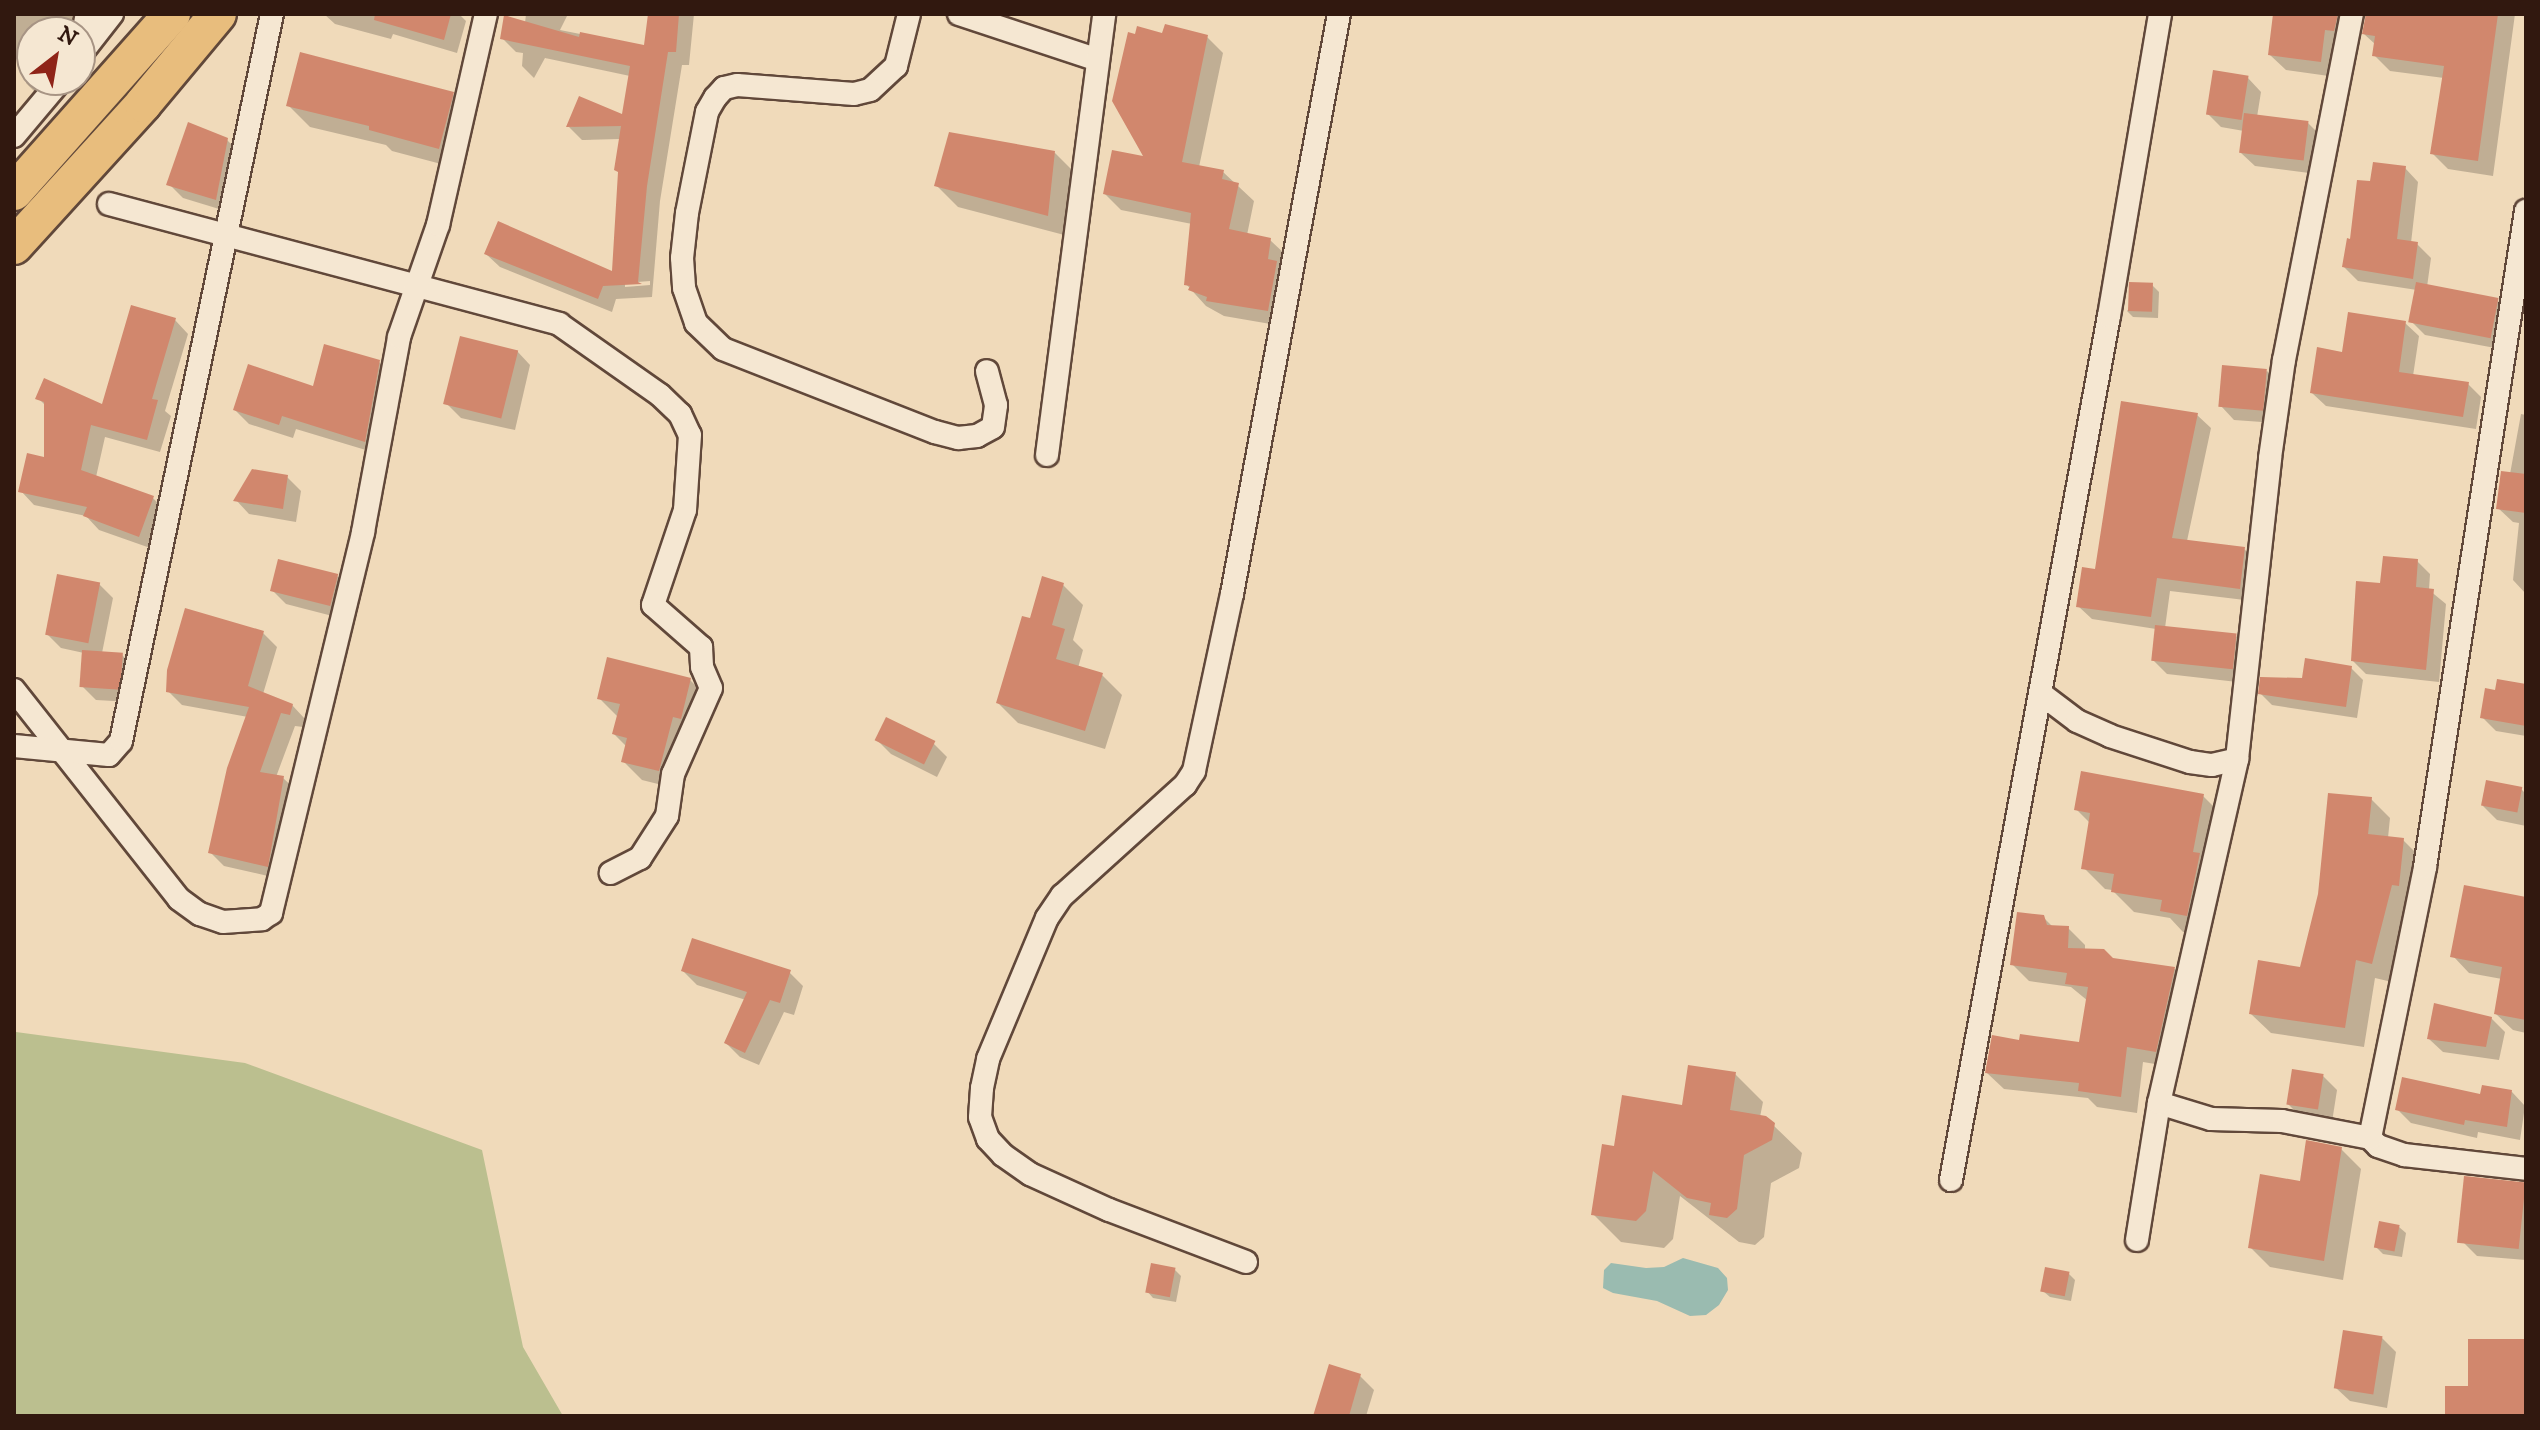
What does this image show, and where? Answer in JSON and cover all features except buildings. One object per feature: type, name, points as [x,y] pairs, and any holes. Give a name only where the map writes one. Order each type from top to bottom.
[{"type":"highway","points":[[14,192],[172,14]]},
{"type":"highway","points":[[14,246],[143,104],[218,14]]},
{"type":"street","points":[[96,34],[112,14]]},
{"type":"street","points":[[14,746],[109,755],[121,741],[272,14]]},
{"type":"street","points":[[14,690],[179,899],[200,914],[223,922],[262,919],[271,913],[363,532],[399,337],[438,225],[486,14]]},
{"type":"street","points":[[909,14],[896,66],[870,90],[854,94],[737,85],[724,88],[715,98],[707,112],[687,213],[682,258],[684,288],[696,323],[723,349],[935,432],[958,438],[977,436],[993,427],[996,405],[987,371]]},
{"type":"street","points":[[959,14],[1098,60]]},
{"type":"street","points":[[1047,455],[1104,14]]},
{"type":"street","points":[[1246,1262],[1109,1210],[1030,1174],[1003,1155],[988,1139],[980,1117],[982,1088],[988,1059],[1047,918],[1062,896],[1185,785],[1194,771],[1232,594],[1339,14]]},
{"type":"street","points":[[1951,1180],[2160,14]]},
{"type":"street","points":[[2137,1240],[2159,1103],[2237,759],[2270,458],[2284,360],[2352,14]]},
{"type":"street","points":[[14,136],[48,96]]},
{"type":"street","points":[[109,204],[559,324],[660,395],[688,425],[685,510],[653,605],[701,647],[702,667],[711,688],[673,774],[667,816],[640,858],[611,873]]},
{"type":"street","points":[[2370,1138],[2425,867],[2526,211]]},
{"type":"street","points":[[2040,693],[2077,721],[2110,736],[2190,762],[2212,765],[2237,759]]},
{"type":"street","points":[[2159,1103],[2211,1119],[2282,1121],[2370,1138],[2378,1146],[2404,1155],[2526,1169]]},
{"type":"green space","points":[[16,1032],[245,1063],[482,1150],[523,1347],[563,1416],[14,1416]]},
{"type":"water","points":[[1683,1258],[1718,1268],[1727,1278],[1728,1290],[1719,1305],[1706,1315],[1690,1316],[1657,1301],[1613,1293],[1603,1288],[1604,1270],[1611,1263],[1664,1267]]}]
